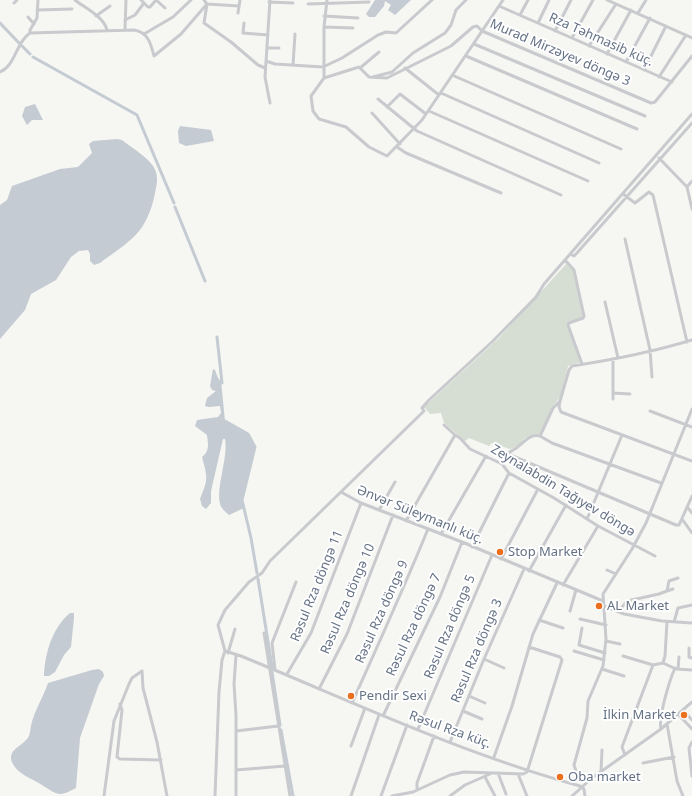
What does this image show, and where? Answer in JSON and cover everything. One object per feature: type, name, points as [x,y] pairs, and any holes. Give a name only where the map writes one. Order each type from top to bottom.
[{"type":"street","points":[[0,72],[9,64],[24,39],[30,33],[37,18],[38,0]]},
{"type":"street","points":[[75,0],[96,16],[104,24],[107,30]]},
{"type":"street","points":[[125,29],[126,0]]},
{"type":"street","points":[[125,20],[134,15],[142,2],[149,7],[156,0],[165,8]]},
{"type":"street","points":[[144,34],[173,17],[192,0]]},
{"type":"street","points":[[204,0],[210,3],[238,6]]},
{"type":"street","points":[[238,12],[240,0]]},
{"type":"street","points":[[266,61],[275,64],[323,67],[342,58],[378,35],[386,32],[396,33],[432,0]]},
{"type":"street","points":[[360,68],[367,76],[372,78],[392,72],[413,53],[445,33],[451,25],[456,10],[466,0]]},
{"type":"street","points":[[327,1],[324,16],[324,78],[311,96],[311,106],[314,113],[324,122],[351,130],[364,143],[387,156],[414,129],[426,114],[503,0]]},
{"type":"street","points":[[520,15],[528,0]]},
{"type":"street","points":[[538,23],[549,0]]},
{"type":"street","points":[[555,31],[571,0]]},
{"type":"street","points":[[572,38],[593,0]]},
{"type":"street","points":[[607,0],[638,12],[692,38]]},
{"type":"street","points":[[638,12],[646,0]]},
{"type":"street","points":[[270,103],[265,82],[265,68],[270,1],[292,3]]},
{"type":"street","points":[[308,4],[327,1],[369,2]]},
{"type":"street","points":[[30,33],[125,29],[138,31],[144,34],[150,41],[154,56],[176,38],[210,3]]},
{"type":"street","points":[[210,3],[204,23],[231,42],[258,65],[265,68]]},
{"type":"street","points":[[590,46],[616,4]]},
{"type":"street","points":[[96,16],[110,6]]},
{"type":"street","name":"Rza Təhmasib küç.","points":[[499,6],[672,82]]},
{"type":"street","points":[[37,10],[72,8]]},
{"type":"street","points":[[607,54],[631,10]]},
{"type":"street","points":[[324,16],[358,18]]},
{"type":"street","points":[[28,17],[34,24]]},
{"type":"street","points":[[626,62],[650,18]]},
{"type":"street","points":[[244,23],[243,32],[268,35]]},
{"type":"street","name":"Murad Mirzəyev döngə 3","points":[[372,78],[386,78],[451,46],[474,26],[482,31],[651,104],[672,82],[692,56]]},
{"type":"street","points":[[644,70],[666,26]]},
{"type":"street","points":[[324,27],[353,28]]},
{"type":"street","points":[[293,65],[295,34]]},
{"type":"street","points":[[659,77],[686,35]]},
{"type":"street","points":[[474,44],[644,116]]},
{"type":"street","points":[[267,48],[279,48]]},
{"type":"street","points":[[324,78],[335,76],[357,67],[360,68],[379,52]]},
{"type":"street","points":[[466,56],[637,129]]},
{"type":"street","points":[[405,68],[440,94],[599,163]]},
{"type":"street","points":[[452,76],[621,150]]},
{"type":"street","points":[[387,106],[400,94],[426,114]]},
{"type":"street","points":[[378,99],[414,129],[561,195]]},
{"type":"street","points":[[428,111],[588,181]]},
{"type":"street","points":[[372,113],[400,144]]},
{"type":"street","points":[[227,652],[218,624],[225,610],[249,582],[262,573],[270,561],[424,411],[422,408],[429,400],[493,341],[536,297],[544,284],[692,114]]},
{"type":"street","points":[[570,254],[574,256],[576,254],[692,123]]},
{"type":"street","points":[[397,147],[406,153],[501,193]]},
{"type":"street","points":[[656,156],[687,187],[692,208]]},
{"type":"street","points":[[687,187],[692,181]]},
{"type":"street","points":[[623,194],[638,203],[649,192],[653,195],[687,342]]},
{"type":"street","points":[[601,218],[605,221]]},
{"type":"street","points":[[625,239],[650,350],[652,377]]},
{"type":"street","points":[[565,260],[574,270],[584,316],[583,318],[569,323],[568,325],[582,364]]},
{"type":"street","points":[[604,302],[618,358]]},
{"type":"street","points":[[692,340],[666,349],[650,350],[618,358],[582,364],[570,368],[559,409],[561,412],[692,461]]},
{"type":"street","points":[[613,359],[613,399]]},
{"type":"street","points":[[613,393],[630,394]]},
{"type":"street","points":[[540,436],[553,408],[560,401]]},
{"type":"street","points":[[592,778],[576,771],[574,765],[587,718],[588,701],[602,669],[604,660],[606,625],[603,601],[604,591],[635,545],[692,409]]},
{"type":"street","points":[[650,411],[692,427]]},
{"type":"street","name":"Zeynalabdin Tağıyev döngə","points":[[444,425],[460,438],[470,449],[502,464],[509,473],[566,505],[598,526],[655,556]]},
{"type":"street","points":[[406,521],[455,435]]},
{"type":"street","points":[[587,519],[622,435]]},
{"type":"street","points":[[502,464],[508,454],[526,439],[540,436],[552,443],[661,483]]},
{"type":"street","points":[[508,454],[676,525],[679,525],[688,508],[692,496]]},
{"type":"street","points":[[441,534],[486,456]]},
{"type":"street","points":[[472,547],[509,473]]},
{"type":"street","points":[[379,510],[395,482]]},
{"type":"street","points":[[501,559],[538,489]]},
{"type":"street","name":"Ənvər Süleymanlı küç.","points":[[341,492],[361,503],[462,542],[603,601]]},
{"type":"street","name":"Rəsul Rza döngə 11","points":[[287,674],[311,632],[361,503]]},
{"type":"street","points":[[529,571],[566,505]]},
{"type":"street","points":[[688,508],[692,513]]},
{"type":"street","name":"Rəsul Rza döngə 10","points":[[319,689],[347,634],[392,515]]},
{"type":"street","points":[[682,519],[692,533]]},
{"type":"street","points":[[563,585],[598,526]]},
{"type":"street","name":"Rəsul Rza döngə 9","points":[[352,703],[382,634],[403,592],[428,529]]},
{"type":"street","name":"Rəsul Rza döngə 7","points":[[351,796],[381,715],[440,597],[462,542]]},
{"type":"street","name":"Rəsul Rza döngə 5","points":[[418,729],[492,555]]},
{"type":"street","name":"Rəsul Rza döngə 3","points":[[450,742],[484,659],[524,569]]},
{"type":"street","points":[[607,570],[616,574]]},
{"type":"street","points":[[667,591],[669,581],[678,578]]},
{"type":"street","points":[[275,670],[272,643],[296,582]]},
{"type":"street","points":[[494,757],[512,706],[529,647],[539,620],[557,583]]},
{"type":"street","points":[[619,611],[627,600],[659,594],[674,589]]},
{"type":"street","points":[[570,611],[576,590]]},
{"type":"street","points":[[674,622],[678,608],[692,605]]},
{"type":"street","points":[[604,606],[628,615],[667,622],[692,623]]},
{"type":"street","points":[[580,619],[606,625]]},
{"type":"street","points":[[539,620],[563,628]]},
{"type":"street","points":[[663,663],[665,656],[667,622]]},
{"type":"street","points":[[215,796],[219,692],[222,660],[227,652],[235,628]]},
{"type":"street","points":[[582,628],[580,645],[605,653]]},
{"type":"street","points":[[264,633],[290,796]]},
{"type":"street","points":[[606,641],[620,644]]},
{"type":"street","points":[[450,796],[465,785],[490,774],[525,774],[528,770],[562,660],[560,657],[529,647]]},
{"type":"street","points":[[689,648],[689,657],[692,658]]},
{"type":"street","points":[[574,651],[604,660]]},
{"type":"street","name":"Rəsul Rza küç.","points":[[227,652],[287,674],[352,703],[434,736],[528,770],[582,787]]},
{"type":"street","points":[[236,655],[234,684],[236,796]]},
{"type":"street","points":[[623,656],[653,664],[663,663],[677,668],[692,670]]},
{"type":"street","points":[[661,728],[660,724],[662,712],[677,668],[679,657]]},
{"type":"street","points":[[484,659],[504,668]]},
{"type":"street","points":[[625,755],[622,747],[653,664]]},
{"type":"street","points":[[602,669],[624,676]]},
{"type":"street","points":[[104,796],[112,734],[120,704],[132,678],[142,671],[143,688],[161,760],[167,796]]},
{"type":"street","points":[[469,696],[485,703]]},
{"type":"street","points":[[572,796],[601,771],[667,724],[692,702]]},
{"type":"street","points":[[120,704],[122,710],[117,757],[120,759],[161,760]]},
{"type":"street","points":[[351,746],[365,708]]},
{"type":"street","points":[[683,710],[692,720]]},
{"type":"street","points":[[463,711],[482,719]]},
{"type":"street","points":[[678,714],[692,729]]},
{"type":"street","points":[[667,724],[677,781],[683,796]]},
{"type":"street","points":[[381,796],[407,725]]},
{"type":"street","points":[[236,731],[278,726]]},
{"type":"street","points":[[417,790],[434,736]]},
{"type":"street","points":[[692,742],[688,748],[692,776]]},
{"type":"street","points":[[601,771],[602,750]]},
{"type":"street","points":[[643,763],[674,757]]},
{"type":"street","points":[[236,770],[285,766]]},
{"type":"street","points":[[392,796],[417,790],[457,773],[484,772],[490,774]]},
{"type":"street","points":[[498,773],[506,794]]},
{"type":"street","points":[[518,774],[527,796]]},
{"type":"street","points":[[485,777],[495,796]]},
{"type":"street","points":[[582,787],[586,796]]},
{"type":"shaded area","points":[[375,0],[411,0],[395,15],[388,10],[391,5],[385,1],[384,6],[375,17],[369,17],[366,14]]},
{"type":"shaded area","points":[[35,104],[43,120],[32,120],[27,125],[22,116],[25,107]]},
{"type":"shaded area","points":[[180,126],[211,130],[214,141],[186,146],[179,143],[178,131]]},
{"type":"shaded area","points":[[122,140],[143,155],[153,166],[157,176],[152,207],[142,227],[121,248],[100,263],[94,265],[90,261],[90,254],[88,250],[79,251],[71,257],[56,280],[31,294],[25,310],[0,339],[0,205],[7,200],[12,186],[60,169],[78,167],[92,153],[89,144],[93,141]]},
{"type":"shaded area","points":[[567,263],[573,270],[583,317],[567,323],[581,362],[568,366],[561,396],[552,407],[541,433],[525,438],[518,446],[510,449],[492,443],[489,446],[469,438],[465,441],[444,423],[441,413],[430,414],[424,407],[498,339]]},
{"type":"shaded area","points":[[213,369],[221,381],[225,421],[248,434],[255,447],[242,500],[244,508],[229,515],[222,508],[219,494],[226,447],[225,439],[223,439],[211,491],[211,503],[206,509],[202,506],[200,499],[205,487],[206,479],[202,457],[205,455],[207,450],[208,441],[207,435],[195,426],[197,420],[218,417],[221,413],[220,406],[205,406],[207,398],[216,391],[212,390],[210,386]]},
{"type":"shaded area","points":[[70,613],[74,613],[71,647],[64,655],[55,672],[49,676],[44,676],[48,650],[54,633],[58,626]]},
{"type":"shaded area","points":[[99,669],[103,672],[104,676],[99,684],[80,738],[76,788],[60,794],[50,790],[15,768],[11,760],[11,756],[12,753],[30,734],[32,720],[48,683]]},
{"type":"waterway","points":[[0,23],[19,43]]},
{"type":"waterway","points":[[22,46],[30,54]]},
{"type":"waterway","points":[[33,57],[137,115],[174,203]]},
{"type":"waterway","points":[[175,207],[205,281]]},
{"type":"waterway","points":[[217,337],[222,383]]},
{"type":"waterway","points":[[225,421],[248,434],[255,447],[242,500],[257,573]]},
{"type":"waterway","points":[[258,579],[272,667]]},
{"type":"waterway","points":[[272,672],[280,725]]},
{"type":"waterway","points":[[281,730],[293,796]]},
{"type":"place","name":"Stop Market","points":[[500,552]]},
{"type":"place","name":"AL Market","points":[[599,606]]},
{"type":"place","name":"Pendir Sexi","points":[[351,696]]},
{"type":"place","name":"İlkin Market","points":[[684,715]]},
{"type":"place","name":"Oba market","points":[[560,777]]}]
